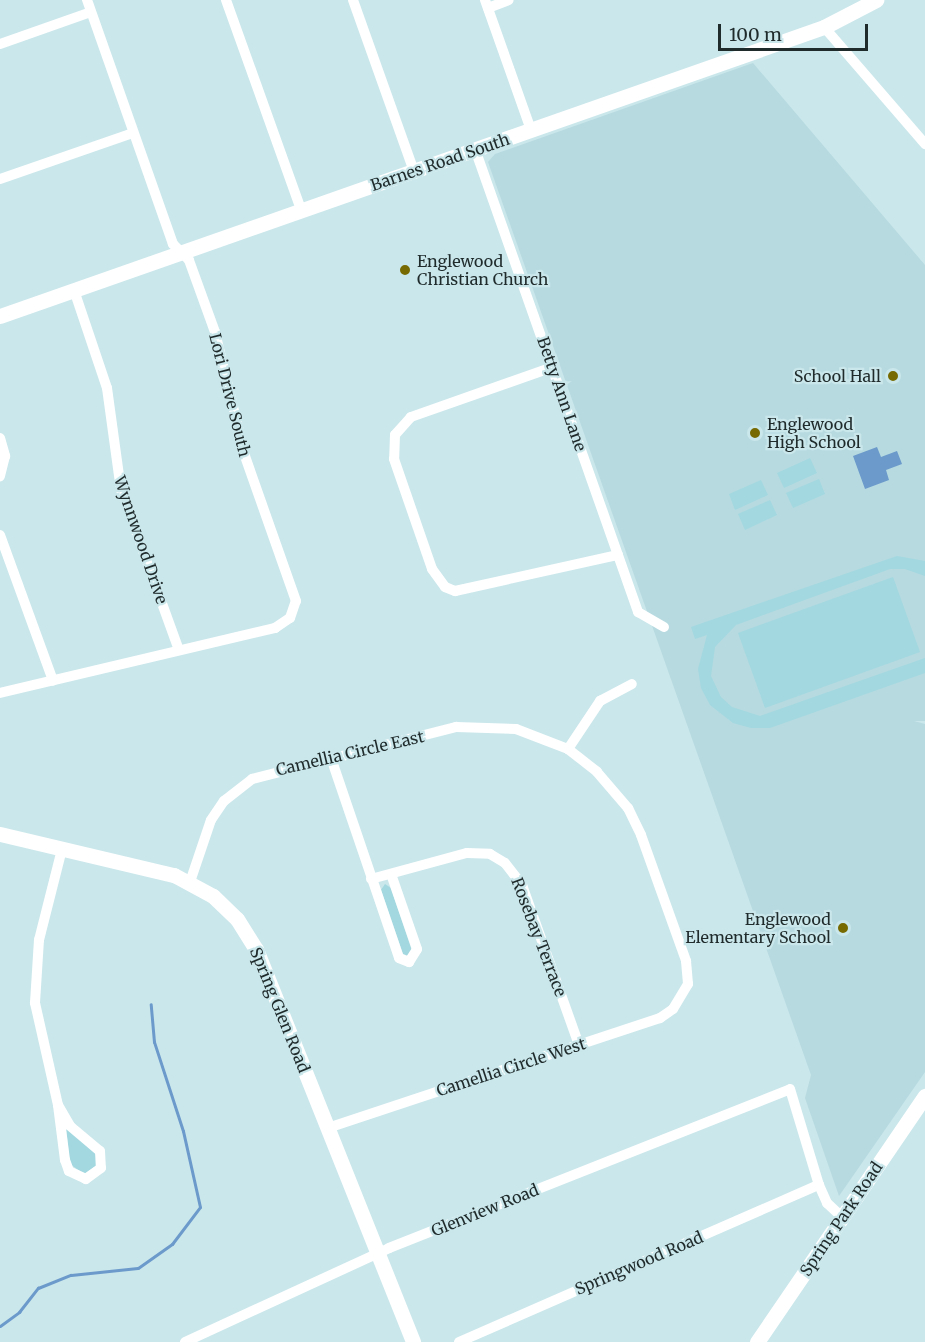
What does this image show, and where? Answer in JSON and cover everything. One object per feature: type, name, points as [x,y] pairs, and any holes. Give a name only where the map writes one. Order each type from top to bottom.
[{"type":"street","name":"Lori Drive South","points":[[87,0],[173,244],[189,260],[220,346],[242,447],[294,591],[294,609],[290,618],[275,628],[179,650]]},
{"type":"street","points":[[226,0],[302,210]]},
{"type":"street","points":[[353,0],[414,171]]},
{"type":"street","points":[[509,0],[486,4],[531,130]]},
{"type":"street","name":"Barnes Road South","points":[[0,316],[824,27],[876,0]]},
{"type":"street","points":[[0,44],[91,12]]},
{"type":"street","points":[[824,27],[925,144]]},
{"type":"street","points":[[0,179],[133,133]]},
{"type":"street","name":"Betty Ann Lane","points":[[475,149],[638,612],[664,627]]},
{"type":"street","name":"Wynnwood Drive","points":[[74,290],[107,388],[121,490],[179,650]]},
{"type":"street","points":[[553,367],[411,417],[395,435],[394,459],[432,569],[445,587],[466,592],[618,555]]},
{"type":"street","points":[[0,438],[5,456],[0,476]]},
{"type":"street","points":[[0,535],[53,681]]},
{"type":"street","points":[[0,693],[179,650]]},
{"type":"street","points":[[568,749],[600,701],[632,684]]},
{"type":"street","name":"Camellia Circle East","points":[[190,882],[212,820],[237,789],[267,773],[456,727],[484,726],[516,729],[568,749]]},
{"type":"street","name":"Camellia Circle West","points":[[328,1128],[660,1018],[685,992],[686,961],[641,835],[614,790],[568,749]]},
{"type":"street","points":[[331,758],[399,958],[409,962],[417,949],[392,874]]},
{"type":"street","name":"Spring Glen Road","points":[[0,834],[190,882],[225,906],[248,934],[379,1253],[413,1342]]},
{"type":"street","points":[[58,1105],[70,1126],[100,1151],[101,1168],[86,1179],[76,1178],[69,1171],[58,1105],[39,1031],[35,970],[62,849]]},
{"type":"street","name":"Rosebay Terrace","points":[[371,879],[474,853],[490,854],[513,870],[530,905],[579,1045]]},
{"type":"street","name":"Glenview Road","points":[[185,1342],[379,1253],[790,1089],[819,1185]]},
{"type":"street","name":"Spring Park Road","points":[[757,1342],[925,1096]]},
{"type":"street","points":[[819,1185],[827,1203],[842,1217]]},
{"type":"street","name":"Springwood Road","points":[[459,1342],[819,1185]]},
{"type":"shaded area","name":"Englewood High School","points":[[753,63],[925,265],[925,721],[914,721],[925,724],[925,1072],[839,1196],[805,1098],[811,1075],[488,162],[495,154]]},
{"type":"shaded area","points":[[810,458],[817,473],[784,488],[777,473]]},
{"type":"shaded area","points":[[819,479],[825,494],[793,508],[786,493]]},
{"type":"shaded area","points":[[761,480],[768,495],[735,510],[729,494]]},
{"type":"shaded area","points":[[770,500],[777,515],[745,530],[738,514]]},
{"type":"shaded area","points":[[897,556],[925,561],[925,576],[905,569],[890,569],[736,625],[715,647],[711,676],[721,697],[732,707],[760,716],[925,658],[925,673],[770,728],[751,728],[733,723],[710,705],[701,688],[698,669],[707,635],[695,639],[691,627]]},
{"type":"shaded area","points":[[893,577],[920,652],[765,708],[738,633]]},
{"type":"shaded area","points":[[385,884],[391,888],[412,951],[409,956],[403,954],[381,890]]},
{"type":"shaded area","points":[[66,1127],[97,1155],[96,1166],[84,1174],[70,1164]]},
{"type":"water","points":[[877,447],[881,457],[897,451],[902,464],[886,470],[889,480],[865,489],[853,456]]},
{"type":"waterway","points":[[0,1326],[19,1312],[38,1288],[71,1275],[138,1268],[172,1244],[200,1207],[183,1131],[154,1042],[151,1004]]},
{"type":"place","name":"Englewood Christian Church","points":[[405,270]]},
{"type":"place","name":"School Hall","points":[[893,376]]},
{"type":"place","name":"Englewood High School","points":[[755,433]]},
{"type":"place","name":"Englewood Elementary School","points":[[843,928]]}]
